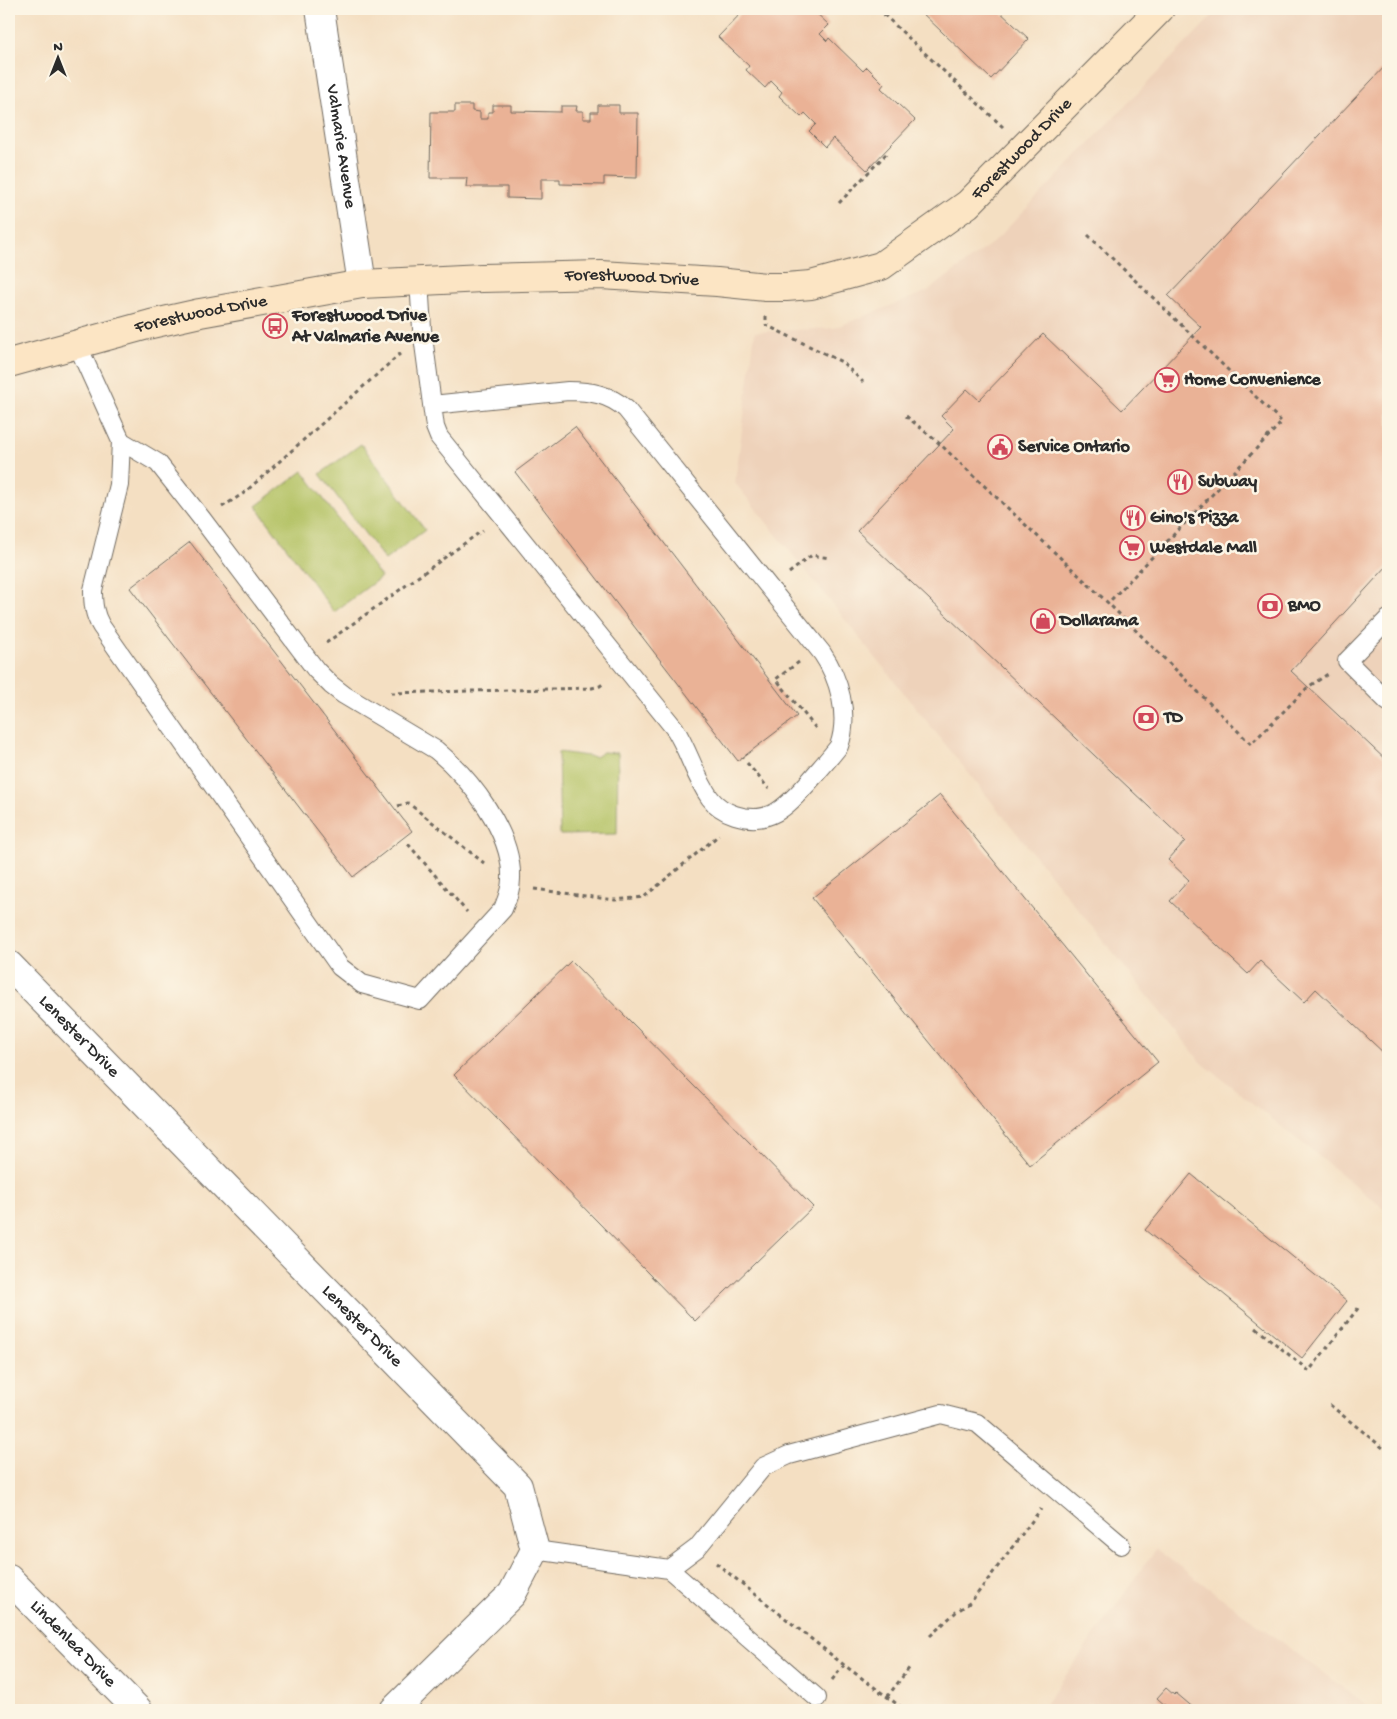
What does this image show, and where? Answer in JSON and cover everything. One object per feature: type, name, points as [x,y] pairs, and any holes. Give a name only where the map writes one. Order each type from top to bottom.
[{"type":"street","name":"Valmarie Avenue","points":[[320,9],[362,284]]},
{"type":"street","name":"Forestwood Drive","points":[[9,362],[151,324],[200,313],[362,284],[418,280],[601,275],[717,282],[766,288],[811,285],[881,266],[968,204],[1160,9]]},
{"type":"street","name":"Lenester Drive","points":[[9,965],[518,1486],[535,1550]]},
{"type":"street","points":[[394,1710],[512,1594],[535,1550]]},
{"type":"street","name":"Lindenlea Drive","points":[[9,1578],[138,1710]]},
{"type":"lane","points":[[418,280],[432,405],[435,427],[439,437],[675,730],[710,798],[731,813],[753,818],[765,817],[776,813],[790,803],[839,746],[844,728],[840,697],[829,663],[626,409],[609,397],[596,393],[568,391],[432,405]]},
{"type":"lane","points":[[77,344],[121,441],[119,485],[94,590],[93,603],[95,615],[340,966],[362,984],[420,1000],[503,909],[509,895],[511,868],[502,836],[486,807],[460,772],[436,750],[330,685],[306,658],[158,463],[121,441]]},
{"type":"lane","points":[[1388,619],[1347,661],[1388,702]]},
{"type":"lane","points":[[670,1569],[697,1548],[763,1467],[789,1455],[940,1414],[977,1423],[1121,1545]]},
{"type":"lane","points":[[535,1550],[670,1569],[817,1698]]},
{"type":"path","points":[[736,9],[741,13]]},
{"type":"path","points":[[878,9],[1024,147]]},
{"type":"path","points":[[839,203],[888,152]]},
{"type":"path","points":[[1088,235],[1282,422],[1108,603]]},
{"type":"path","points":[[766,288],[766,325],[842,362],[863,382]]},
{"type":"path","points":[[202,519],[244,493],[423,334]]},
{"type":"path","points":[[906,416],[940,444],[1108,603],[1251,744],[1308,687],[1347,661]]},
{"type":"path","points":[[306,658],[502,516]]},
{"type":"path","points":[[783,578],[812,555],[830,558]]},
{"type":"path","points":[[818,648],[776,679],[820,732],[839,746]]},
{"type":"path","points":[[384,692],[592,688],[600,686],[623,666]]},
{"type":"path","points":[[746,763],[772,794],[790,803]]},
{"type":"path","points":[[398,806],[408,803],[484,863]]},
{"type":"path","points":[[528,888],[615,900],[644,897],[727,828],[731,813]]},
{"type":"path","points":[[408,844],[483,931]]},
{"type":"path","points":[[1256,1328],[1309,1371],[1359,1307]]},
{"type":"path","points":[[1330,1405],[1388,1452]]},
{"type":"path","points":[[930,1636],[956,1612],[971,1602],[1056,1490]]},
{"type":"path","points":[[697,1548],[844,1665],[904,1710]]},
{"type":"path","points":[[887,1697],[910,1667]]},
{"type":"shaded area","points":[[1219,9],[1388,9],[1388,1212],[1201,1062],[735,483],[755,332],[834,328],[928,291],[995,241]]},
{"type":"shaded area","points":[[1156,1549],[1369,1707],[1366,1710],[1041,1710]]},
{"type":"green space","points":[[361,444],[425,530],[385,560],[320,474]]},
{"type":"green space","points":[[303,471],[381,577],[334,612],[256,506]]},
{"type":"green space","points":[[558,752],[595,757],[603,752],[618,753],[617,834],[560,835]]},
{"type":"building","points":[[745,9],[796,9],[801,13],[804,10],[806,12],[812,9],[829,25],[820,34],[827,41],[829,38],[863,71],[867,67],[884,84],[881,88],[915,120],[867,170],[833,138],[825,147],[809,131],[816,124],[805,113],[801,117],[779,96],[782,92],[771,81],[765,88],[746,70],[749,66],[718,37]]},
{"type":"building","points":[[918,9],[997,9],[1029,39],[991,79]]},
{"type":"building","name":"Westdale Mall","points":[[1388,63],[1388,565],[1291,671],[1388,762],[1388,1057],[1316,989],[1304,1002],[1260,961],[1248,974],[1170,901],[1189,880],[1168,860],[1185,841],[857,531],[954,429],[941,416],[967,389],[979,400],[1043,334],[1122,410],[1201,327],[1168,296]]},
{"type":"building","points":[[455,105],[472,105],[472,111],[480,112],[480,119],[488,119],[488,112],[493,112],[493,105],[511,105],[511,111],[561,112],[561,106],[577,106],[576,111],[583,111],[583,119],[591,119],[591,112],[598,112],[598,105],[619,105],[619,113],[638,113],[637,178],[604,177],[604,185],[560,184],[560,179],[541,179],[541,199],[507,198],[507,187],[466,187],[467,178],[430,178],[431,112],[455,112]]},
{"type":"building","points":[[575,427],[797,716],[738,761],[515,472]]},
{"type":"building","points":[[190,542],[412,831],[353,877],[130,588]]},
{"type":"building","points":[[940,795],[1158,1062],[1030,1165],[812,898]]},
{"type":"building","points":[[571,961],[813,1207],[695,1321],[454,1075]]},
{"type":"building","points":[[1191,1174],[1347,1301],[1302,1358],[1145,1230]]},
{"type":"building","points":[[1166,1688],[1174,1695],[1176,1693],[1196,1710],[1164,1710],[1167,1707],[1157,1698]]},
{"type":"place","name":"Forestwood Drive At Valmarie Avenue","points":[[275,326]]},
{"type":"place","name":"Home Convenience","points":[[1167,380]]},
{"type":"place","name":"Service Ontario","points":[[1000,447]]},
{"type":"place","name":"Subway","points":[[1180,482]]},
{"type":"place","name":"Gino's Pizza","points":[[1133,518]]},
{"type":"place","name":"Westdale Mall","points":[[1132,548]]},
{"type":"place","name":"BMO","points":[[1270,606]]},
{"type":"place","name":"Dollarama","points":[[1043,621]]},
{"type":"place","name":"TD","points":[[1146,718]]}]
